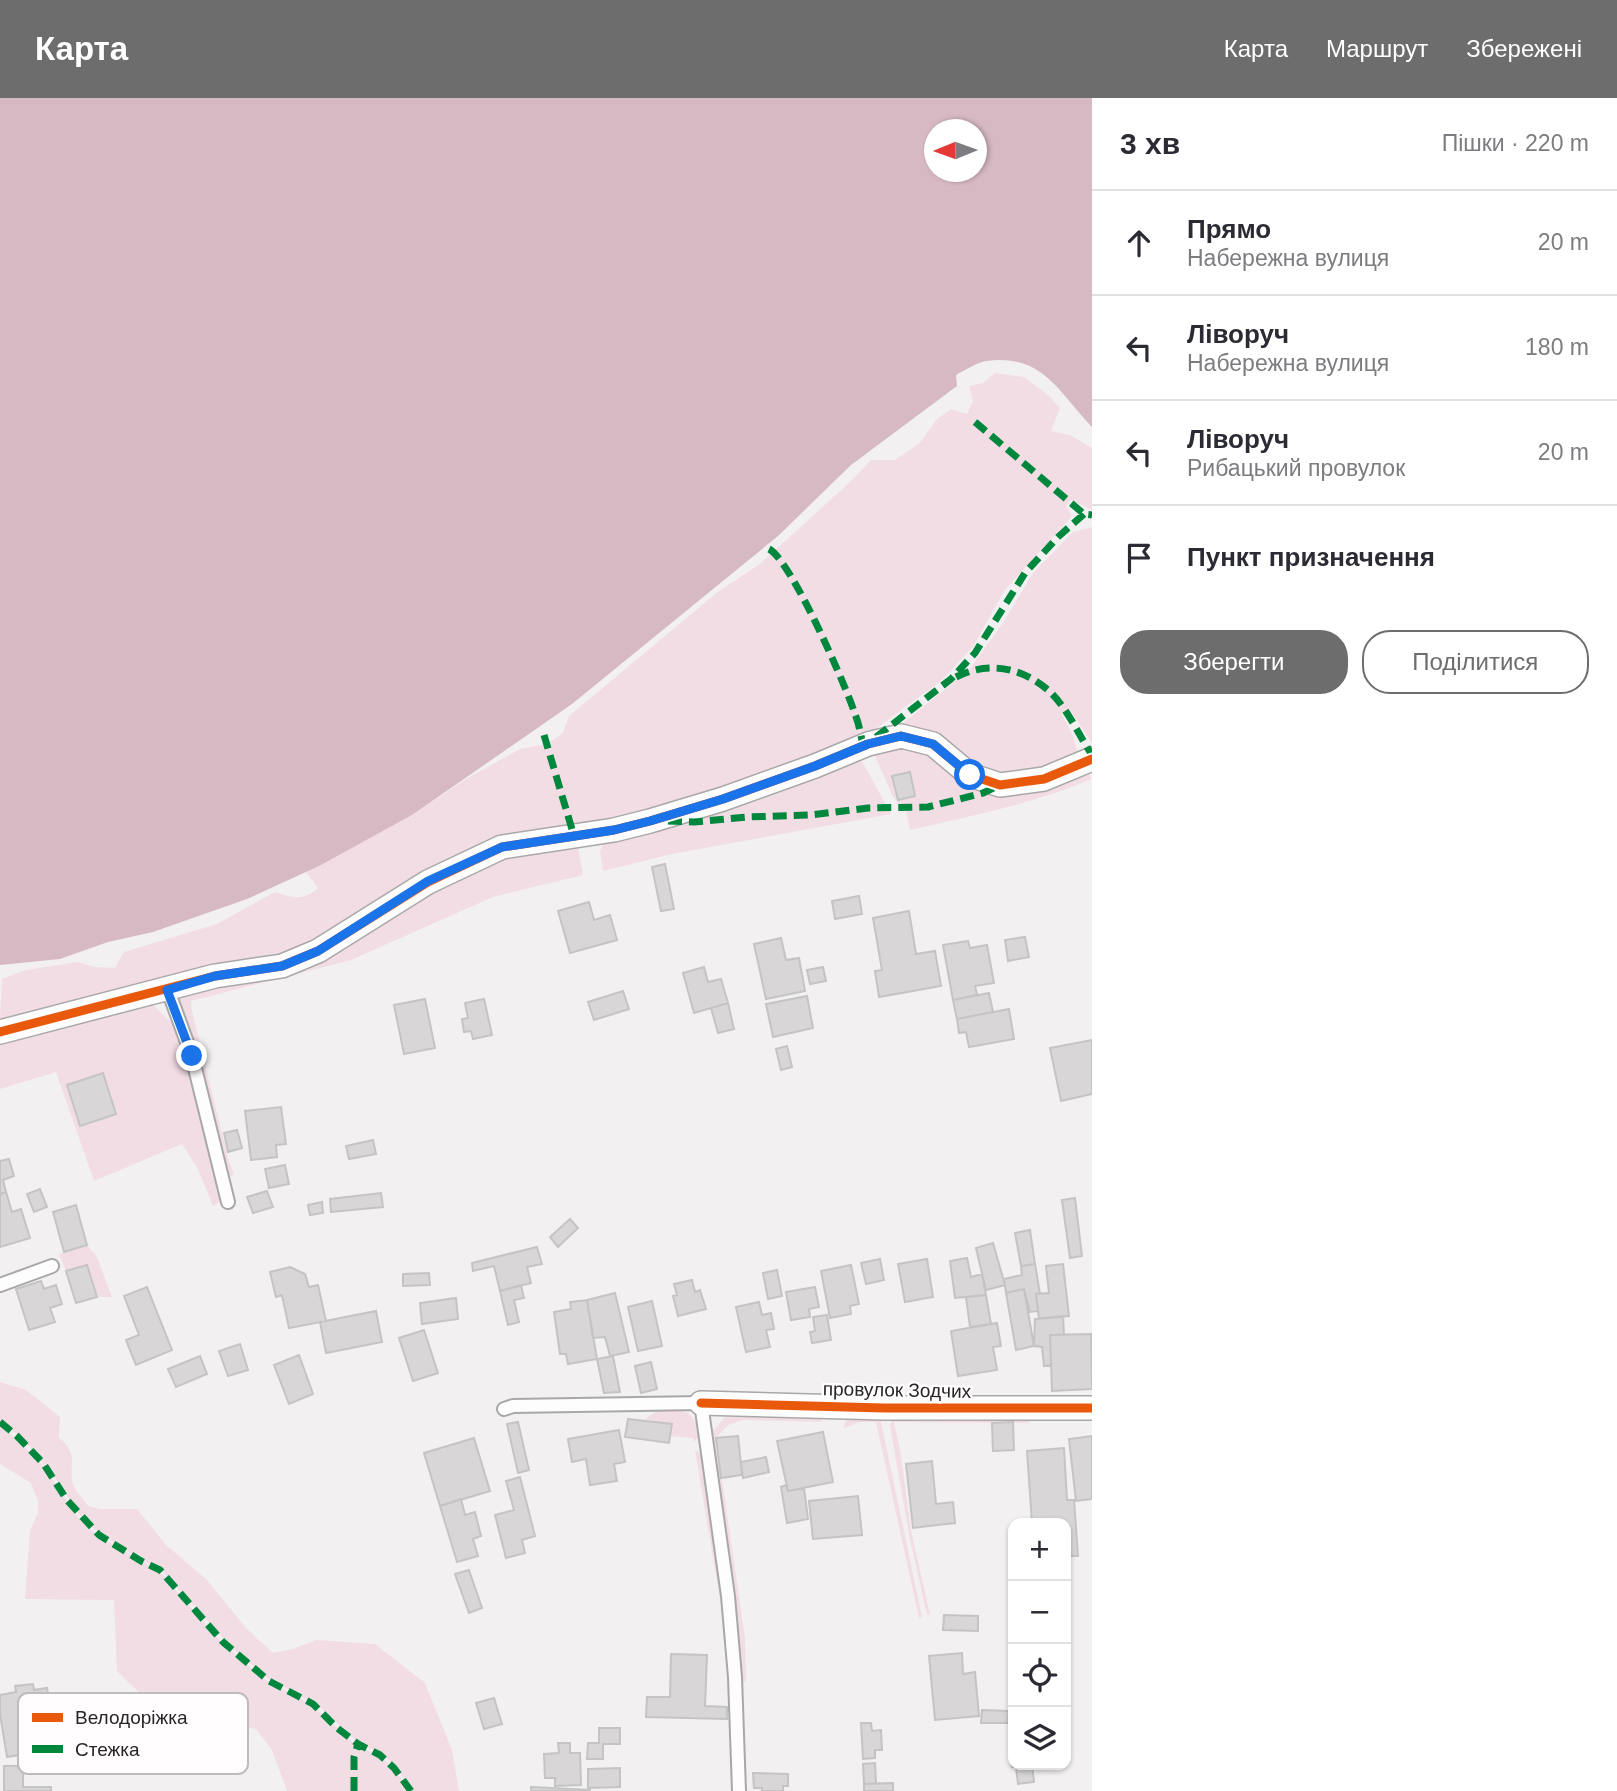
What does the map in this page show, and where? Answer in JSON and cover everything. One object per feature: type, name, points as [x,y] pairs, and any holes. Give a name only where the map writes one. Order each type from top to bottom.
[{"type":"street","points":[[0,1032],[215,976],[282,966],[318,951],[428,881],[502,847],[614,830],[650,821],[723,799],[868,744],[901,736],[933,744],[970,775],[1000,785],[1044,779],[1092,759]]},
{"type":"street","name":"провулок Зодчих","points":[[701,1403],[884,1408],[1092,1408]]},
{"type":"lane","points":[[167,990],[192,1056],[228,1202]]},
{"type":"lane","points":[[0,1285],[52,1266]]},
{"type":"lane","points":[[701,1403],[728,1595],[735,1677],[739,1791]]},
{"type":"lane","name":"провулок Зодчих","points":[[503,1409],[513,1406],[701,1403]]},
{"type":"shaded area","points":[[0,98],[1092,98],[1092,427],[1059,389],[1036,369],[1006,360],[978,363],[956,375],[957,386],[851,465],[778,536],[572,704],[412,815],[319,866],[247,899],[153,932],[108,942],[60,959],[0,965]]},
{"type":"shaded area","points":[[995,373],[1024,377],[1049,396],[1060,408],[1051,431],[1070,435],[1092,448],[1092,510],[1071,500],[1066,506],[1072,516],[1004,591],[973,647],[941,681],[874,730],[843,748],[647,813],[539,832],[328,938],[280,959],[148,989],[81,998],[0,1019],[2,979],[26,970],[78,962],[94,967],[115,968],[124,952],[217,924],[275,892],[292,897],[308,895],[318,888],[306,872],[412,815],[466,779],[520,749],[547,744],[563,733],[569,716],[719,591],[760,564],[871,460],[895,460],[920,443],[937,419],[951,409],[967,414],[973,401],[969,386],[983,383]]},
{"type":"shaded area","points":[[1092,527],[1092,743],[1072,713],[1061,713],[1073,736],[1079,758],[1010,778],[978,771],[931,732],[892,732],[968,671],[1003,623],[1033,573],[1073,532]]},
{"type":"shaded area","points":[[898,742],[922,748],[965,779],[1088,768],[1091,779],[1025,802],[910,830],[906,811],[893,797],[873,751]]},
{"type":"shaded area","points":[[859,756],[891,814],[672,854],[603,871],[600,852],[605,838]]},
{"type":"shaded area","points":[[577,842],[583,875],[493,897],[351,960],[191,1001],[234,1174],[228,1178],[178,994],[222,984],[432,886],[512,852]]},
{"type":"shaded area","points":[[151,1003],[175,1026],[189,1066],[221,1193],[219,1202],[213,1206],[198,1169],[182,1144],[94,1181],[56,1072],[0,1089],[0,1041]]},
{"type":"shaded area","points":[[87,1245],[97,1257],[112,1297],[97,1297],[87,1265],[66,1271],[59,1254]]},
{"type":"shaded area","points":[[0,1382],[26,1390],[60,1417],[59,1438],[72,1457],[74,1487],[88,1506],[100,1509],[137,1509],[166,1545],[207,1580],[246,1628],[273,1653],[316,1640],[375,1644],[425,1683],[452,1750],[459,1791],[413,1791],[394,1765],[380,1753],[357,1742],[319,1706],[267,1678],[233,1649],[161,1570],[134,1556],[93,1528],[77,1512],[58,1482],[24,1440],[0,1421]]},
{"type":"shaded area","points":[[659,1410],[687,1413],[694,1421],[699,1436],[694,1442],[693,1438],[671,1436],[673,1424],[645,1419]]},
{"type":"shaded area","points":[[821,1416],[822,1422],[743,1420],[728,1425],[716,1438],[745,1638],[746,1681],[740,1683],[738,1639],[712,1449],[713,1431],[725,1417]]},
{"type":"shaded area","points":[[847,1416],[880,1417],[922,1617],[919,1618],[876,1422],[859,1422],[844,1428]]},
{"type":"shaded area","points":[[893,1417],[1030,1417],[1029,1423],[894,1422],[911,1531],[930,1614],[927,1615],[890,1426]]},
{"type":"shaded area","points":[[0,1424],[42,1464],[78,1517],[98,1536],[159,1571],[222,1643],[267,1681],[311,1704],[356,1745],[380,1756],[410,1791],[287,1791],[272,1750],[256,1729],[248,1727],[248,1693],[139,1693],[117,1671],[114,1600],[25,1599],[30,1531],[38,1513],[38,1501],[31,1483],[0,1464]]},
{"type":"shaded area","points":[[695,1450],[702,1454],[726,1621],[729,1657],[726,1658],[725,1629]]},
{"type":"building","points":[[910,772],[915,796],[898,800],[892,776]]},
{"type":"building","points":[[665,864],[674,909],[661,911],[652,867]]},
{"type":"building","points":[[859,896],[862,914],[835,919],[832,901]]},
{"type":"building","points":[[589,902],[594,920],[610,915],[617,940],[570,953],[558,911]]},
{"type":"building","points":[[909,911],[916,954],[935,951],[941,986],[879,997],[875,971],[882,970],[873,918]]},
{"type":"building","points":[[1025,937],[1029,957],[1008,961],[1005,940]]},
{"type":"building","points":[[781,938],[786,960],[799,958],[805,991],[766,999],[754,944]]},
{"type":"building","points":[[968,941],[970,948],[987,945],[994,983],[975,986],[977,995],[953,1000],[943,945]]},
{"type":"building","points":[[704,967],[708,982],[721,979],[728,1003],[694,1013],[683,973]]},
{"type":"building","points":[[823,967],[826,981],[810,984],[807,970]]},
{"type":"building","points":[[623,991],[629,1009],[594,1020],[588,1002]]},
{"type":"building","points":[[989,993],[993,1012],[957,1019],[953,1000]]},
{"type":"building","points":[[807,996],[813,1028],[773,1037],[766,1004]]},
{"type":"building","points":[[425,999],[435,1048],[404,1054],[394,1005]]},
{"type":"building","points":[[484,999],[492,1035],[473,1039],[471,1031],[464,1032],[462,1019],[468,1018],[465,1003]]},
{"type":"building","points":[[728,1003],[734,1029],[718,1033],[711,1008]]},
{"type":"building","points":[[1009,1009],[1014,1039],[969,1047],[966,1032],[959,1033],[957,1019]]},
{"type":"building","points":[[1092,1040],[1092,1094],[1061,1101],[1050,1048]]},
{"type":"building","points":[[787,1046],[792,1067],[781,1070],[776,1049]]},
{"type":"building","points":[[103,1073],[116,1114],[80,1126],[67,1085]]},
{"type":"building","points":[[281,1107],[286,1144],[276,1145],[277,1157],[251,1160],[245,1111]]},
{"type":"building","points":[[237,1130],[242,1148],[228,1152],[224,1133]]},
{"type":"building","points":[[373,1140],[376,1154],[349,1159],[346,1146]]},
{"type":"building","points":[[9,1159],[14,1176],[3,1180],[6,1192],[0,1194],[0,1161]]},
{"type":"building","points":[[285,1165],[289,1184],[269,1188],[265,1169]]},
{"type":"building","points":[[40,1189],[47,1207],[34,1212],[27,1194]]},
{"type":"building","points":[[267,1191],[273,1207],[253,1213],[247,1197]]},
{"type":"building","points":[[6,1192],[12,1212],[21,1209],[30,1238],[0,1247],[0,1194]]},
{"type":"building","points":[[381,1193],[383,1207],[331,1212],[330,1199]]},
{"type":"building","points":[[1075,1198],[1082,1256],[1070,1258],[1062,1200]]},
{"type":"building","points":[[322,1202],[323,1213],[310,1215],[308,1205]]},
{"type":"building","points":[[76,1205],[87,1245],[64,1252],[53,1212]]},
{"type":"building","points":[[570,1219],[578,1228],[558,1247],[550,1237]]},
{"type":"building","points":[[1030,1230],[1035,1264],[1021,1266],[1015,1233]]},
{"type":"building","points":[[993,1243],[1005,1285],[986,1290],[976,1248]]},
{"type":"building","points":[[537,1247],[542,1264],[527,1267],[531,1283],[500,1291],[494,1266],[473,1271],[472,1263]]},
{"type":"building","points":[[967,1258],[971,1277],[982,1274],[986,1295],[955,1298],[950,1261]]},
{"type":"building","points":[[880,1259],[884,1280],[866,1284],[861,1263]]},
{"type":"building","points":[[927,1259],[933,1297],[905,1302],[898,1264]]},
{"type":"building","points":[[1035,1264],[1040,1294],[1036,1294],[1038,1311],[1030,1312],[1024,1289],[1006,1293],[1004,1279],[1022,1275],[1021,1266]]},
{"type":"building","points":[[1063,1264],[1069,1316],[1039,1319],[1036,1294],[1049,1293],[1046,1266]]},
{"type":"building","points":[[87,1265],[97,1297],[76,1303],[66,1271]]},
{"type":"building","points":[[851,1265],[859,1304],[850,1306],[851,1314],[830,1318],[821,1271]]},
{"type":"building","points":[[290,1267],[305,1274],[309,1287],[318,1285],[326,1321],[289,1328],[282,1295],[276,1297],[270,1272]]},
{"type":"building","points":[[777,1270],[782,1296],[768,1299],[763,1273]]},
{"type":"building","points":[[429,1273],[430,1285],[403,1286],[403,1274]]},
{"type":"building","points":[[692,1280],[695,1292],[700,1290],[706,1309],[678,1316],[673,1296],[677,1295],[674,1284]]},
{"type":"building","points":[[41,1281],[44,1289],[56,1285],[62,1304],[50,1308],[55,1322],[29,1330],[16,1289]]},
{"type":"building","points":[[521,1285],[524,1298],[514,1300],[519,1322],[508,1325],[500,1291]]},
{"type":"building","points":[[147,1287],[172,1350],[136,1365],[126,1340],[139,1335],[124,1296]]},
{"type":"building","points":[[815,1287],[819,1307],[809,1309],[810,1317],[791,1320],[786,1292]]},
{"type":"building","points":[[1024,1289],[1034,1346],[1016,1350],[1006,1293]]},
{"type":"building","points":[[615,1293],[629,1352],[610,1356],[605,1337],[593,1338],[587,1300]]},
{"type":"building","points":[[986,1295],[991,1324],[970,1327],[966,1297]]},
{"type":"building","points":[[456,1298],[458,1319],[422,1324],[420,1303]]},
{"type":"building","points":[[587,1300],[597,1359],[568,1364],[566,1354],[560,1354],[554,1312],[571,1309],[570,1302]]},
{"type":"building","points":[[652,1301],[662,1346],[638,1351],[628,1307]]},
{"type":"building","points":[[759,1302],[762,1315],[771,1313],[774,1329],[766,1330],[770,1347],[746,1352],[736,1307]]},
{"type":"building","points":[[376,1311],[382,1342],[326,1353],[320,1322]]},
{"type":"building","points":[[827,1315],[831,1340],[812,1343],[810,1332],[815,1331],[813,1317]]},
{"type":"building","points":[[1063,1316],[1064,1335],[1050,1335],[1051,1365],[1044,1366],[1042,1347],[1034,1346],[1035,1319]]},
{"type":"building","points":[[997,1323],[1001,1346],[993,1347],[997,1370],[958,1376],[951,1331]]},
{"type":"building","points":[[424,1330],[438,1373],[413,1381],[399,1338]]},
{"type":"building","points":[[1091,1334],[1092,1389],[1052,1391],[1050,1335]]},
{"type":"building","points":[[240,1344],[248,1370],[228,1376],[219,1351]]},
{"type":"building","points":[[299,1355],[313,1394],[289,1404],[274,1365]]},
{"type":"building","points":[[200,1356],[207,1374],[176,1387],[168,1369]]},
{"type":"building","points":[[613,1356],[620,1392],[604,1393],[597,1359]]},
{"type":"building","points":[[651,1362],[657,1389],[641,1393],[635,1366]]},
{"type":"building","points":[[628,1419],[672,1424],[669,1443],[625,1437]]},
{"type":"building","points":[[518,1422],[529,1470],[518,1473],[507,1424]]},
{"type":"building","points":[[1013,1422],[1014,1450],[993,1451],[992,1423]]},
{"type":"building","points":[[619,1430],[625,1462],[614,1464],[617,1481],[590,1485],[586,1459],[572,1462],[568,1439]]},
{"type":"building","points":[[823,1432],[833,1482],[788,1491],[777,1441]]},
{"type":"building","points":[[738,1436],[742,1475],[721,1478],[716,1438]]},
{"type":"building","points":[[1092,1436],[1092,1499],[1076,1501],[1069,1439]]},
{"type":"building","points":[[474,1438],[490,1491],[440,1506],[424,1453]]},
{"type":"building","points":[[1064,1448],[1067,1500],[1074,1500],[1078,1556],[1071,1556],[1071,1518],[1032,1518],[1027,1451]]},
{"type":"building","points":[[766,1457],[769,1472],[743,1478],[741,1462]]},
{"type":"building","points":[[932,1461],[936,1504],[953,1502],[955,1523],[913,1528],[906,1464]]},
{"type":"building","points":[[520,1477],[535,1536],[522,1540],[525,1553],[506,1558],[495,1515],[514,1510],[506,1481]]},
{"type":"building","points":[[786,1485],[788,1491],[804,1488],[808,1519],[787,1523],[781,1487]]},
{"type":"building","points":[[858,1496],[862,1535],[813,1539],[809,1501]]},
{"type":"building","points":[[461,1499],[465,1515],[475,1512],[481,1536],[473,1539],[478,1556],[457,1562],[440,1506]]},
{"type":"building","points":[[469,1570],[482,1608],[469,1613],[455,1574]]},
{"type":"building","points":[[944,1615],[978,1616],[978,1631],[943,1630]]},
{"type":"building","points":[[962,1653],[963,1674],[975,1672],[979,1716],[935,1720],[929,1656]]},
{"type":"building","points":[[671,1654],[707,1655],[705,1706],[727,1707],[727,1719],[646,1717],[647,1697],[670,1697]]},
{"type":"building","points":[[33,1684],[34,1690],[47,1688],[48,1693],[18,1693],[18,1755],[7,1757],[0,1714],[0,1695],[16,1692],[15,1686]]},
{"type":"building","points":[[494,1698],[502,1724],[484,1729],[476,1703]]},
{"type":"building","points":[[982,1710],[1008,1711],[1008,1723],[981,1723]]},
{"type":"building","points":[[861,1723],[871,1723],[872,1731],[881,1730],[882,1750],[875,1750],[875,1758],[863,1759]]},
{"type":"building","points":[[599,1728],[620,1728],[620,1744],[603,1744],[603,1759],[587,1759],[588,1743],[599,1743]]},
{"type":"building","points":[[558,1743],[570,1743],[570,1753],[580,1753],[581,1785],[555,1786],[555,1778],[545,1778],[544,1754],[559,1753]]},
{"type":"building","points":[[875,1763],[876,1784],[864,1784],[863,1764]]},
{"type":"building","points":[[4,1766],[18,1766],[18,1774],[23,1774],[23,1787],[51,1787],[51,1791],[4,1791]]},
{"type":"building","points":[[620,1768],[620,1787],[588,1788],[588,1769]]},
{"type":"building","points":[[1016,1770],[1033,1770],[1034,1782],[1018,1784]]},
{"type":"building","points":[[753,1773],[788,1774],[788,1786],[783,1786],[783,1791],[762,1791],[762,1788],[754,1788]]},
{"type":"building","points":[[893,1783],[893,1791],[864,1791],[864,1784]]},
{"type":"building","points":[[531,1787],[590,1790],[590,1791],[531,1791]]},
{"type":"marked path","points":[[975,422],[1084,514],[1092,515]]},
{"type":"marked path","points":[[876,737],[951,679],[975,653],[1025,573],[1058,537],[1084,514]]},
{"type":"marked path","points":[[769,549],[779,558],[790,575],[830,652],[850,699],[863,746]]},
{"type":"marked path","points":[[956,677],[992,668],[1015,672],[1038,682],[1061,704],[1092,755]]},
{"type":"marked path","points":[[544,735],[574,836]]},
{"type":"marked path","points":[[668,821],[694,822],[811,815],[868,808],[928,807],[983,793],[1000,785]]},
{"type":"marked path","points":[[0,1422],[43,1463],[67,1500],[99,1535],[160,1570],[223,1642],[269,1681],[313,1704],[358,1744],[380,1755],[394,1768],[411,1791]]},
{"type":"marked path","points":[[354,1791],[354,1757],[358,1744]]},
{"type":"cycle path","points":[[0,1032],[215,976],[282,966],[318,951],[428,882],[502,847],[614,830],[650,821],[723,799],[868,744],[901,736],[933,744],[970,775],[1000,785],[1044,779],[1092,759]]},
{"type":"cycle path","points":[[701,1403],[884,1408],[1092,1408]]},
{"type":"route","points":[[192,1056],[167,990],[215,976],[282,966],[318,951],[428,881],[502,847],[614,830],[650,821],[723,799],[868,744],[901,736],[933,744],[970,775]]}]
